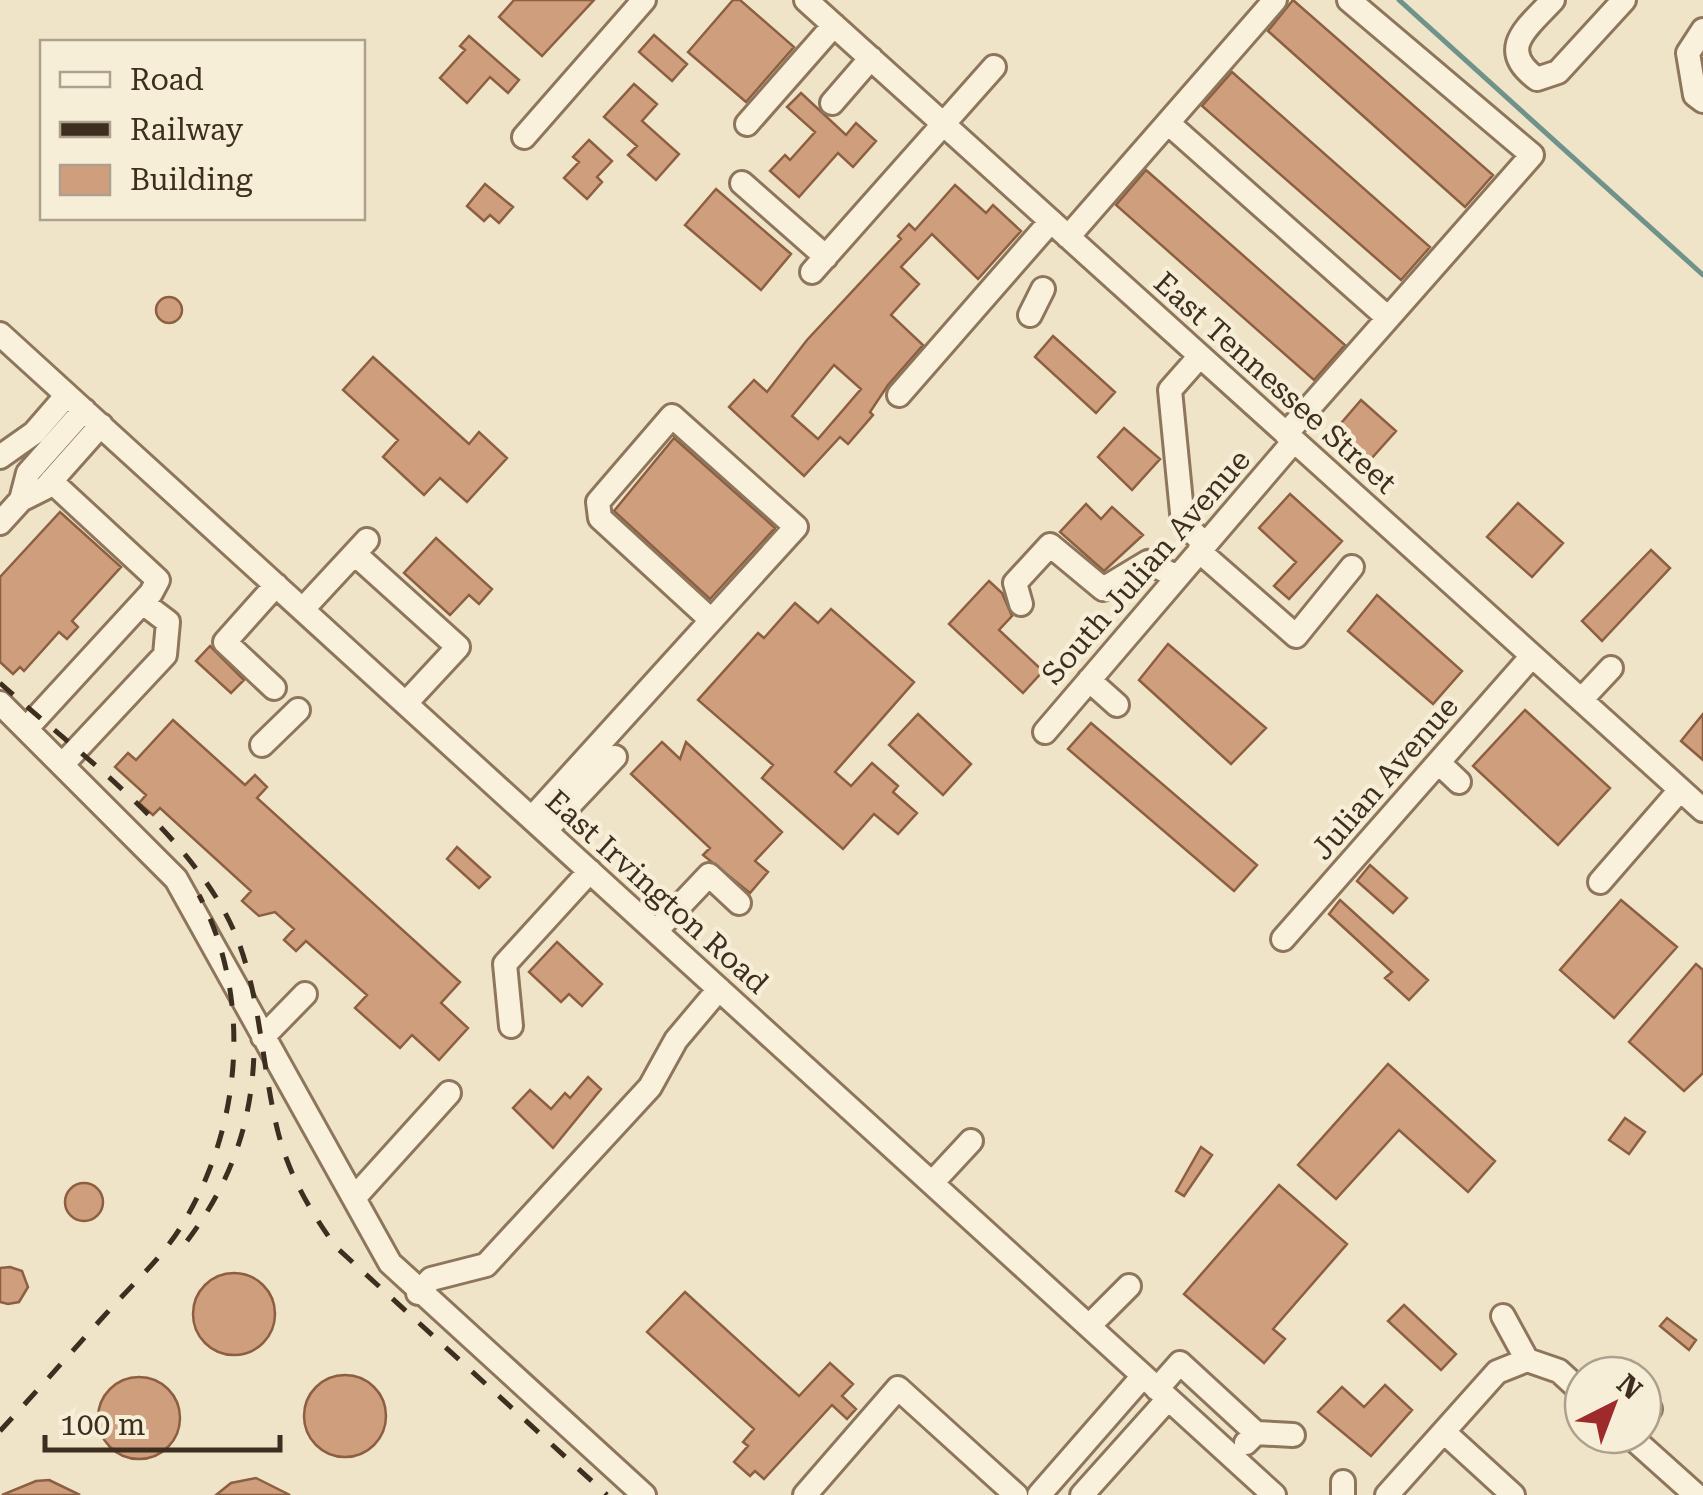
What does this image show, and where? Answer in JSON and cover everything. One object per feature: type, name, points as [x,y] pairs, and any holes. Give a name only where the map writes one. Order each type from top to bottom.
[{"type":"street","points":[[524,136],[644,0]]},
{"type":"street","name":"East Tennessee Street","points":[[806,0],[1703,810]]},
{"type":"street","points":[[899,395],[1168,123],[1275,0]]},
{"type":"street","name":"South Julian Avenue","points":[[1044,732],[1202,547],[1388,318],[1532,154],[1349,0]]},
{"type":"street","points":[[1553,0],[1518,42],[1515,54],[1516,62],[1537,79],[1558,72],[1624,0]]},
{"type":"street","points":[[746,124],[834,25]]},
{"type":"street","points":[[1703,30],[1688,53],[1694,96],[1703,101]]},
{"type":"street","points":[[832,103],[871,58]]},
{"type":"street","points":[[742,183],[819,264],[994,67]]},
{"type":"street","points":[[1168,123],[1388,318]]},
{"type":"street","points":[[1030,315],[1043,288]]},
{"type":"street","name":"East Irvington Road","points":[[0,334],[1274,1495]]},
{"type":"street","points":[[1200,356],[1170,390],[1183,523],[1202,547],[1296,636],[1352,566]]},
{"type":"street","points":[[0,457],[34,433],[84,410]]},
{"type":"street","points":[[0,523],[21,500],[51,482],[84,410]]},
{"type":"street","points":[[21,500],[28,473],[84,410]]},
{"type":"street","points":[[539,824],[711,620],[796,527],[672,416],[598,502],[600,518],[711,620]]},
{"type":"street","points":[[26,729],[156,587],[157,576],[51,482]]},
{"type":"street","points":[[1022,604],[1015,583],[1050,545],[1103,589],[1148,562],[1177,577]]},
{"type":"street","points":[[303,609],[361,547],[458,647],[406,703]]},
{"type":"street","points":[[274,688],[225,642],[276,585]]},
{"type":"street","points":[[62,765],[166,655],[168,622],[143,603]]},
{"type":"street","name":"Julian Avenue","points":[[1283,940],[1532,656]]},
{"type":"street","points":[[1581,700],[1611,668]]},
{"type":"street","points":[[1089,680],[1117,705]]},
{"type":"street","points":[[0,703],[176,879],[390,1263],[644,1495]]},
{"type":"street","points":[[262,745],[298,710]]},
{"type":"street","points":[[539,824],[616,758]]},
{"type":"street","points":[[1438,762],[1459,782]]},
{"type":"street","points":[[1600,882],[1680,790]]},
{"type":"street","points":[[512,1026],[505,964],[590,871]]},
{"type":"street","points":[[656,931],[709,875],[739,903]]},
{"type":"street","points":[[418,1292],[431,1280],[486,1265],[650,1087],[676,1040],[719,989]]},
{"type":"street","points":[[263,1037],[305,994]]},
{"type":"street","points":[[354,1198],[449,1092]]},
{"type":"street","points":[[932,1183],[971,1142]]},
{"type":"street","points":[[1088,1326],[1128,1286]]},
{"type":"street","points":[[1503,1316],[1526,1360]]},
{"type":"street","points":[[1388,1495],[1497,1372],[1526,1360],[1563,1375]]},
{"type":"street","points":[[1039,1495],[1180,1363],[1256,1433],[1293,1436]]},
{"type":"street","points":[[806,1495],[898,1388],[1016,1495]]},
{"type":"street","points":[[1082,1495],[1156,1388]]},
{"type":"street","points":[[1444,1432],[1513,1495]]},
{"type":"street","points":[[1233,1456],[1256,1433]]},
{"type":"street","points":[[1650,1455],[1686,1492]]},
{"type":"building","points":[[514,0],[594,0],[542,56],[499,17]]},
{"type":"building","points":[[733,0],[740,0],[794,47],[746,102],[688,52]]},
{"type":"building","points":[[1293,0],[1493,175],[1465,207],[1268,31]]},
{"type":"building","points":[[654,35],[687,64],[672,81],[639,52]]},
{"type":"building","points":[[469,36],[519,80],[508,93],[490,77],[467,103],[440,78],[465,50],[460,46]]},
{"type":"building","points":[[1232,72],[1430,247],[1401,280],[1202,106]]},
{"type":"building","points":[[634,84],[657,104],[642,121],[679,154],[656,180],[628,155],[637,146],[604,117]]},
{"type":"building","points":[[801,93],[846,135],[856,123],[876,141],[853,167],[838,153],[799,197],[770,171],[785,155],[790,160],[815,132],[787,107]]},
{"type":"building","points":[[589,140],[612,161],[597,177],[602,182],[587,199],[564,178],[579,162],[573,157]]},
{"type":"building","points":[[1146,170],[1345,345],[1314,380],[1116,205]]},
{"type":"building","points":[[485,184],[513,207],[499,223],[490,215],[484,221],[467,206]]},
{"type":"building","points":[[955,185],[986,213],[993,205],[1021,231],[978,279],[932,234],[901,267],[919,284],[891,315],[923,345],[888,385],[870,412],[873,415],[848,444],[840,437],[804,476],[729,407],[754,380],[767,392],[807,340],[901,239],[898,236],[909,224],[915,230]],"holes":[[[834,365],[861,389],[818,439],[792,416]]]},
{"type":"building","points":[[716,189],[791,254],[761,290],[685,225]]},
{"type":"building","points":[[169,297],[178,301],[182,310],[178,319],[169,323],[160,319],[156,310],[160,301]]},
{"type":"building","points":[[1053,336],[1115,392],[1096,413],[1035,357]]},
{"type":"building","points":[[373,357],[469,444],[479,432],[507,458],[467,502],[440,478],[424,495],[383,457],[398,440],[343,390]]},
{"type":"building","points":[[1361,400],[1396,431],[1371,459],[1337,428]]},
{"type":"building","points":[[1124,428],[1160,459],[1132,490],[1098,457]]},
{"type":"building","points":[[674,438],[775,528],[710,599],[614,511]]},
{"type":"building","points":[[1290,494],[1342,541],[1289,599],[1274,586],[1296,562],[1259,528]]},
{"type":"building","points":[[1518,503],[1563,543],[1532,577],[1487,537]]},
{"type":"building","points":[[1086,504],[1101,519],[1112,507],[1143,535],[1104,571],[1060,532]]},
{"type":"building","points":[[60,512],[121,567],[72,621],[78,627],[67,639],[59,632],[24,671],[20,667],[13,674],[0,662],[0,577]]},
{"type":"building","points":[[436,538],[492,589],[479,604],[469,595],[450,615],[404,573]]},
{"type":"building","points":[[1651,550],[1670,568],[1602,641],[1582,621]]},
{"type":"building","points":[[989,581],[1002,593],[1012,616],[999,630],[1043,671],[1023,693],[949,624]]},
{"type":"building","points":[[1377,595],[1462,671],[1433,704],[1348,631]]},
{"type":"building","points":[[795,603],[818,623],[831,609],[914,682],[835,772],[851,786],[872,763],[898,786],[893,792],[917,813],[898,834],[874,814],[843,849],[762,778],[773,765],[698,700],[758,633],[764,638]]},
{"type":"building","points":[[1168,644],[1266,728],[1231,764],[1139,680]]},
{"type":"building","points":[[210,646],[244,680],[231,693],[196,661]]},
{"type":"building","points":[[1525,710],[1610,788],[1558,845],[1473,766]]},
{"type":"building","points":[[918,714],[971,764],[943,795],[889,745]]},
{"type":"building","points":[[1703,714],[1703,760],[1681,741]]},
{"type":"building","points":[[173,720],[245,785],[255,775],[267,787],[257,798],[460,982],[441,1003],[468,1028],[439,1060],[412,1035],[400,1048],[355,1008],[367,995],[306,941],[296,951],[284,940],[294,929],[275,912],[259,916],[242,901],[251,891],[160,808],[153,815],[139,803],[146,795],[115,767],[128,753],[136,760]]},
{"type":"building","points":[[1091,723],[1257,865],[1234,891],[1068,749]]},
{"type":"building","points":[[662,742],[680,759],[686,742],[782,832],[755,861],[768,872],[750,893],[703,855],[710,848],[631,774]]},
{"type":"building","points":[[457,847],[490,877],[479,888],[447,859]]},
{"type":"building","points":[[1370,865],[1407,898],[1393,913],[1357,881]]},
{"type":"building","points":[[1340,900],[1428,980],[1409,1000],[1385,978],[1392,972],[1329,914]]},
{"type":"building","points":[[1621,900],[1677,947],[1614,1018],[1560,970]]},
{"type":"building","points":[[557,942],[602,984],[582,1006],[569,994],[561,1002],[529,972]]},
{"type":"building","points":[[1696,964],[1703,970],[1703,1073],[1684,1091],[1629,1042]]},
{"type":"building","points":[[1388,1064],[1495,1161],[1468,1192],[1399,1130],[1336,1199],[1298,1165]]},
{"type":"building","points":[[588,1077],[601,1089],[553,1148],[513,1108],[530,1090],[551,1109],[565,1093],[570,1098]]},
{"type":"building","points":[[1625,1118],[1645,1132],[1629,1154],[1609,1140]]},
{"type":"building","points":[[1201,1147],[1212,1155],[1184,1196],[1176,1191]]},
{"type":"building","points":[[84,1183],[97,1189],[103,1202],[97,1215],[84,1221],[71,1215],[65,1202],[71,1189]]},
{"type":"building","points":[[1279,1185],[1347,1244],[1273,1329],[1285,1339],[1264,1363],[1184,1294]]},
{"type":"building","points":[[0,1268],[22,1271],[28,1287],[19,1302],[8,1304],[0,1302]]},
{"type":"building","points":[[234,1273],[250,1276],[263,1285],[272,1298],[272,1330],[263,1343],[250,1352],[234,1355],[218,1352],[205,1343],[196,1330],[193,1314],[196,1298],[205,1285],[218,1276]]},
{"type":"building","points":[[685,1292],[799,1396],[830,1363],[853,1384],[842,1396],[856,1409],[847,1419],[832,1405],[764,1479],[755,1471],[750,1476],[734,1462],[748,1446],[743,1442],[754,1429],[647,1332]]},
{"type":"building","points":[[1404,1305],[1456,1354],[1441,1370],[1388,1321]]},
{"type":"building","points":[[1667,1318],[1696,1340],[1689,1350],[1660,1326]]},
{"type":"building","points":[[345,1375],[361,1378],[374,1387],[383,1400],[383,1432],[374,1445],[361,1454],[345,1457],[329,1454],[316,1445],[307,1432],[304,1416],[307,1400],[316,1387],[329,1378]]},
{"type":"building","points":[[139,1377],[155,1380],[168,1389],[177,1402],[177,1434],[168,1447],[155,1456],[139,1459],[123,1456],[110,1447],[101,1434],[98,1418],[101,1402],[110,1389],[123,1380]]},
{"type":"building","points":[[1385,1385],[1412,1410],[1371,1456],[1318,1412],[1342,1387],[1364,1407]]},
{"type":"building","points":[[256,1478],[290,1495],[216,1495],[231,1483]]},
{"type":"building","points":[[49,1480],[80,1495],[2,1495],[36,1481]]},
{"type":"waterway","points":[[1399,0],[1703,275]]},
{"type":"railway","points":[[0,683],[133,800],[194,866],[218,901],[245,961],[273,1108],[288,1163],[301,1192],[336,1247],[607,1495]]},
{"type":"railway","points":[[0,1431],[167,1247],[202,1187],[218,1147],[228,1105],[233,1019],[228,976],[199,895]]},
{"type":"railway","points":[[187,1241],[215,1198],[236,1152],[249,1104],[254,1052]]}]
